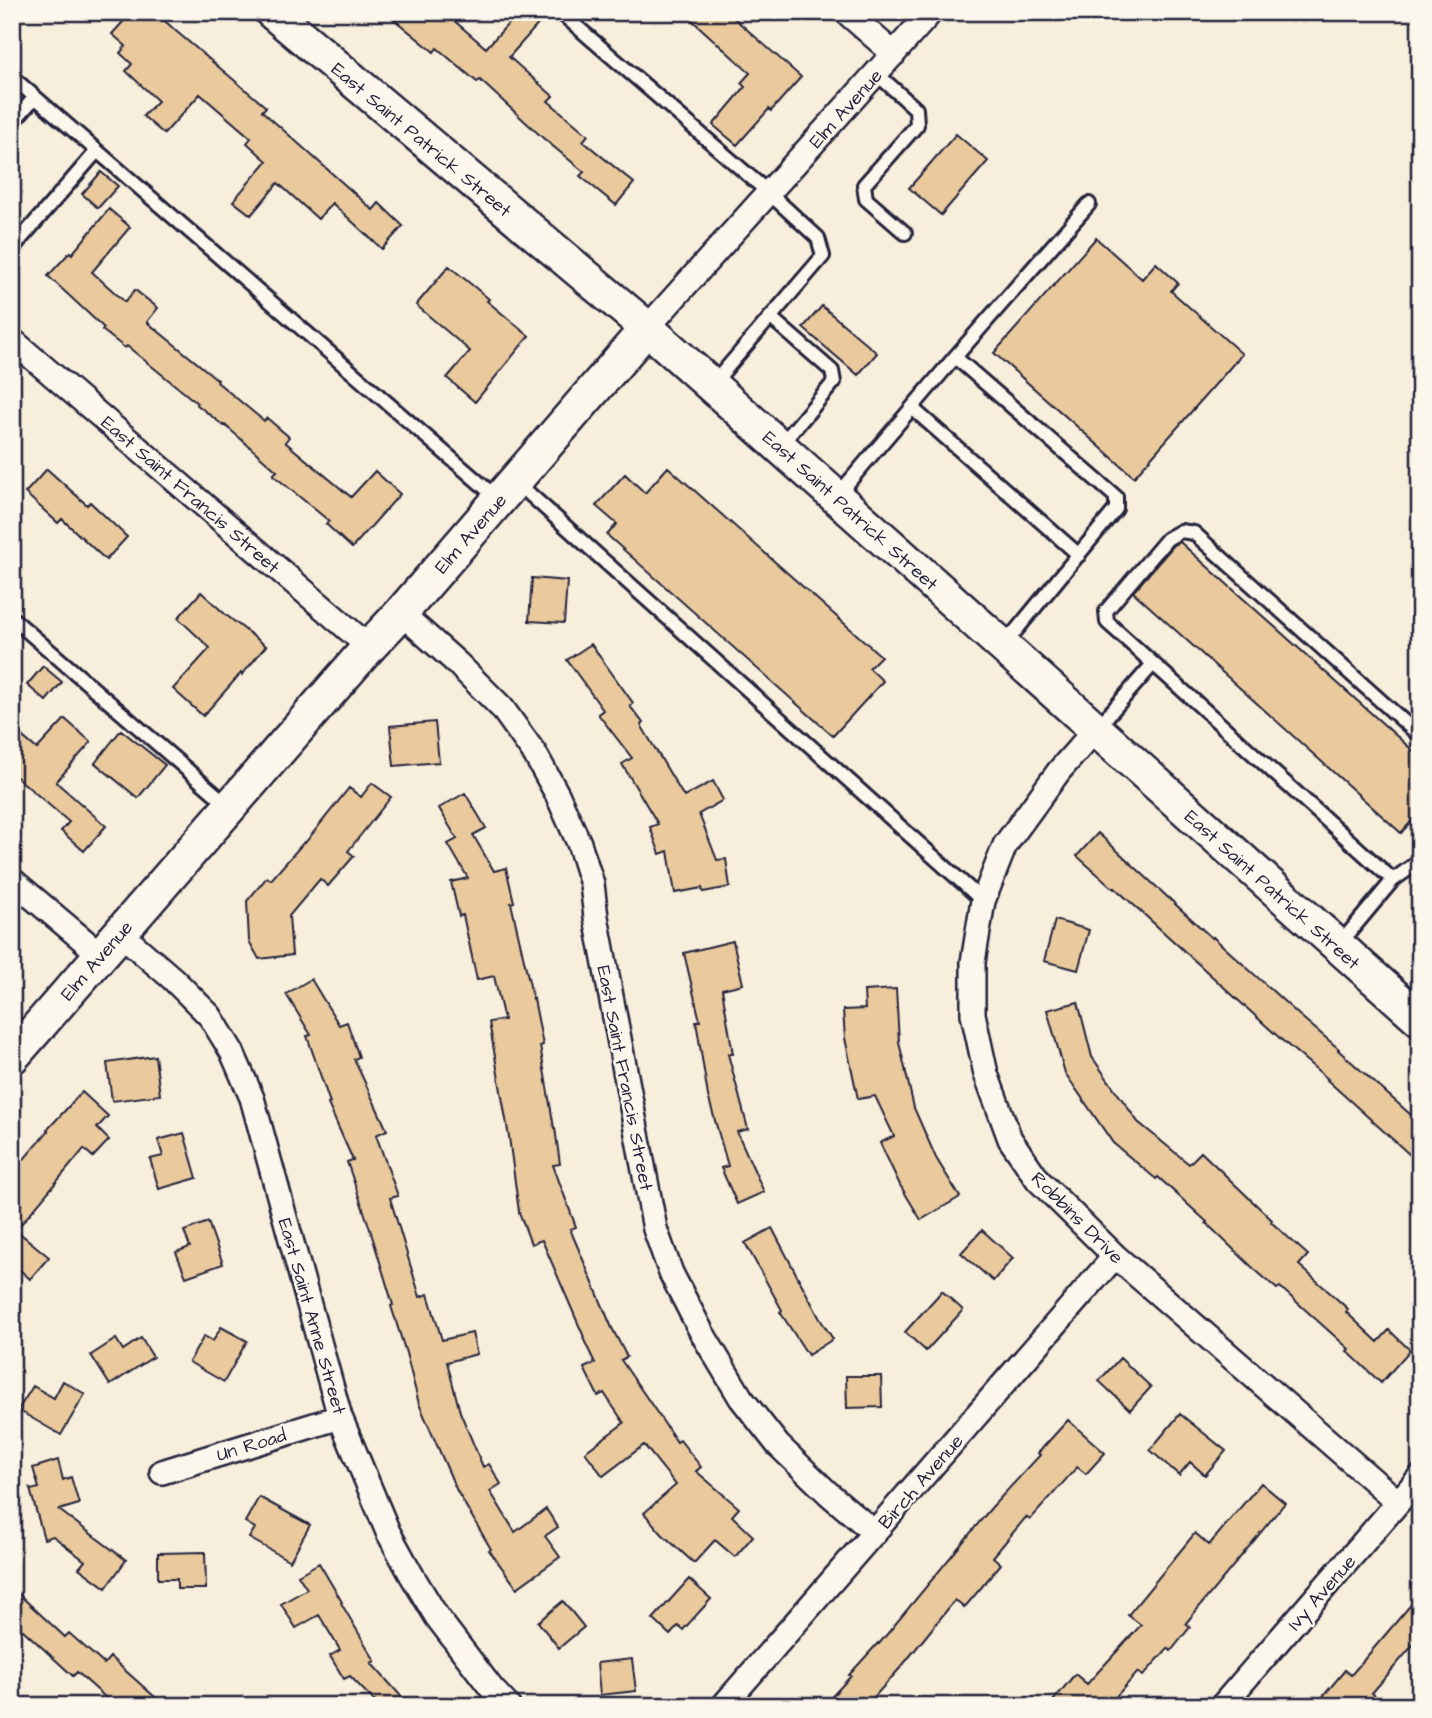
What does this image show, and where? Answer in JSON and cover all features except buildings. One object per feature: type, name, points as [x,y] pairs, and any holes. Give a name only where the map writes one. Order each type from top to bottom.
[{"type":"main road","name":"East Saint Patrick Street","points":[[272,12],[647,328],[1420,1020]]},
{"type":"main road","name":"Elm Avenue","points":[[12,1057],[647,328]]},
{"type":"street","points":[[846,12],[894,54]]},
{"type":"street","name":"Elm Avenue","points":[[647,328],[931,12]]},
{"type":"street","name":"East Saint Francis Street","points":[[12,340],[369,647]]},
{"type":"street","name":"East Saint Francis Street","points":[[401,613],[502,708],[534,754],[557,794],[579,843],[592,884],[655,1229],[671,1273],[702,1333],[741,1398],[778,1445],[875,1533]]},
{"type":"street","name":"Robbins Drive","points":[[1095,730],[1059,771],[1005,845],[984,901],[973,962],[973,1014],[986,1074],[1006,1129],[1038,1180],[1115,1256],[1398,1502]]},
{"type":"street","name":"East Saint Anne Street","points":[[12,880],[110,944],[173,979],[210,1016],[232,1052],[252,1098],[340,1417],[388,1532],[437,1617],[508,1706]]},
{"type":"street","name":"Birch Avenue","points":[[723,1706],[1115,1256]]},
{"type":"street","name":"Un Road","points":[[162,1472],[340,1417]]},
{"type":"street","name":"Ivy Avenue","points":[[1222,1706],[1420,1477]]},
{"type":"lane","points":[[560,12],[818,238],[823,256],[711,385]]},
{"type":"lane","points":[[877,74],[916,109],[917,125],[864,185],[866,199],[905,233]]},
{"type":"lane","points":[[12,77],[97,151],[507,490],[984,901]]},
{"type":"lane","points":[[12,123],[35,97]]},
{"type":"lane","points":[[12,249],[97,151]]},
{"type":"lane","points":[[836,497],[1089,204]]},
{"type":"lane","points":[[770,317],[832,371],[834,382],[780,446]]},
{"type":"lane","points":[[955,357],[1116,497],[1116,509],[1002,647]]},
{"type":"lane","points":[[912,408],[1079,555]]},
{"type":"lane","points":[[1393,880],[1107,622],[1106,611],[1167,539],[1181,531],[1194,533],[1420,736]]},
{"type":"lane","points":[[12,618],[230,806]]},
{"type":"lane","points":[[1095,730],[1153,664]]},
{"type":"lane","points":[[1338,947],[1393,880],[1420,859]]}]
